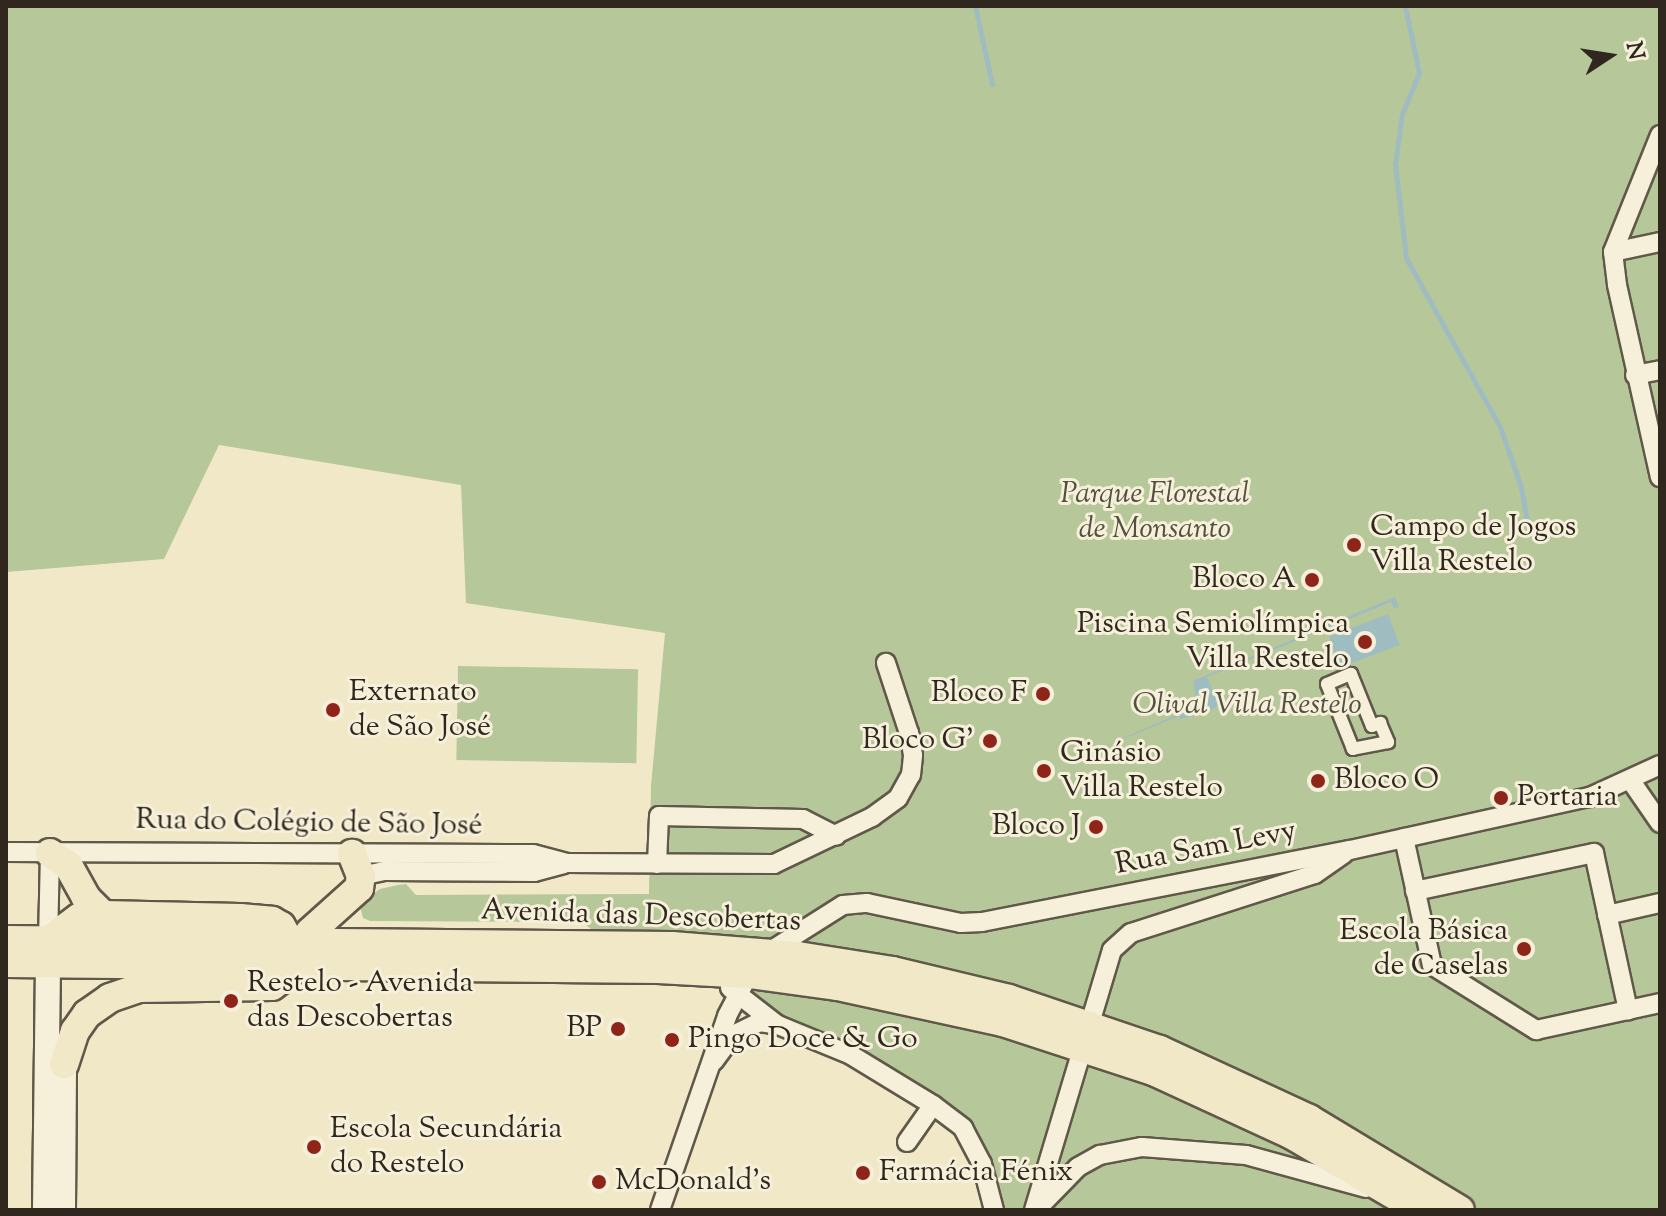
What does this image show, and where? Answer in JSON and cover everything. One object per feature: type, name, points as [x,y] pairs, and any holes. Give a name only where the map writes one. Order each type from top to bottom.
[{"type":"main road","points":[[50,853],[68,865],[86,898],[103,915]]},
{"type":"main road","points":[[63,1210],[64,1064],[75,1031],[87,1014],[110,998],[139,988],[262,988],[281,982],[296,952],[359,888],[356,865]]},
{"type":"main road","points":[[343,905],[360,930],[389,943]]},
{"type":"main road","points":[[45,1210],[48,952],[79,918],[103,915],[262,919],[281,926],[296,952]]},
{"type":"main road","name":"Avenida das Descobertas","points":[[6,940],[108,964],[389,943],[672,946],[751,973]]},
{"type":"main road","name":"Avenida das Descobertas","points":[[6,963],[48,952],[296,952],[751,973],[893,971],[1009,999],[1238,1108],[1412,1205]]},
{"type":"main road","points":[[108,964],[139,988]]},
{"type":"main road","name":"Avenida das Descobertas","points":[[1085,1034],[1160,1050],[1309,1119],[1460,1210]]},
{"type":"street","points":[[1660,135],[1613,252],[1635,375],[1660,477]]},
{"type":"street","points":[[1613,252],[1660,242]]},
{"type":"street","points":[[1635,375],[1660,370]]},
{"type":"street","name":"Rua do Colégio de São José","points":[[6,852],[356,865],[385,871],[534,872],[567,863],[774,864],[836,836],[898,798],[911,775],[913,755],[909,733],[886,663]]},
{"type":"street","points":[[1351,674],[1372,726],[1380,723],[1388,742],[1353,749],[1327,684],[1351,674]]},
{"type":"street","name":"Rua Sam Levy","points":[[751,973],[843,905],[867,903],[961,923],[982,922],[1350,850],[1602,795],[1660,765]]},
{"type":"street","points":[[1631,781],[1660,823]]},
{"type":"street","points":[[657,864],[659,816],[803,819],[836,836]]},
{"type":"street","points":[[1404,838],[1432,965],[1536,1030],[1660,1003]]},
{"type":"street","points":[[1035,1210],[1112,950],[1131,933],[1315,874],[1350,850]]},
{"type":"street","points":[[48,952],[50,853]]},
{"type":"street","points":[[1415,891],[1594,853],[1628,1010]]},
{"type":"street","points":[[1607,915],[1660,903]]},
{"type":"street","points":[[751,973],[746,988],[749,997],[778,1025]]},
{"type":"street","points":[[660,1210],[714,1061],[751,973]]},
{"type":"street","points":[[714,1061],[722,1047],[741,1028],[760,1022],[778,1025],[851,1055],[933,1105],[963,1128],[982,1164],[994,1210]]},
{"type":"street","points":[[907,1142],[933,1105]]},
{"type":"street","points":[[1035,1210],[1078,1167],[1100,1155],[1142,1147],[1280,1162],[1412,1205]]},
{"type":"green space","name":"Parque Florestal de Monsanto","points":[[6,6],[1660,6],[1660,1210],[995,1210],[950,1118],[802,1034],[648,930],[591,929],[582,922],[370,921],[363,918],[360,906],[364,900],[380,889],[406,884],[416,895],[649,894],[651,786],[665,633],[466,603],[461,485],[219,445],[164,559],[6,572]]},
{"type":"green space","points":[[458,666],[638,669],[636,763],[456,760]]},
{"type":"water","points":[[1395,597],[1399,607],[1394,608],[1391,602],[1207,677],[1219,705],[1207,713],[1180,719],[1179,716],[1092,752],[1178,714],[1177,710],[1184,707],[1183,703],[1196,698],[1193,681]]},
{"type":"water","name":"Piscina Semiolímpica Villa Restelo","points":[[1388,614],[1400,645],[1341,667],[1329,637]]},
{"type":"waterway","points":[[975,6],[992,84]]},
{"type":"waterway","points":[[1405,6],[1419,73],[1402,114],[1395,164],[1406,258],[1500,427],[1521,487],[1528,525]]},
{"type":"place","name":"Campo de Jogos Villa Restelo","points":[[1354,545]]},
{"type":"place","name":"Bloco A","points":[[1312,580]]},
{"type":"place","name":"Piscina Semiolímpica Villa Restelo","points":[[1365,642]]},
{"type":"place","name":"Bloco F","points":[[1043,694]]},
{"type":"place","name":"Externato de São José","points":[[333,710]]},
{"type":"place","name":"Bloco G'","points":[[990,741]]},
{"type":"place","name":"Ginásio Villa Restelo","points":[[1044,771]]},
{"type":"place","name":"Bloco O","points":[[1318,781]]},
{"type":"place","name":"Portaria","points":[[1501,798]]},
{"type":"place","name":"Bloco J","points":[[1096,827]]},
{"type":"place","name":"Escola Básica de Caselas","points":[[1524,949]]},
{"type":"place","name":"Restelo - Avenida das Descobertas","points":[[231,1001]]},
{"type":"place","name":"BP","points":[[618,1029]]},
{"type":"place","name":"Pingo Doce & Go","points":[[672,1040]]},
{"type":"place","name":"Escola Secundária do Restelo","points":[[314,1147]]},
{"type":"place","name":"Farmácia Fénix","points":[[863,1173]]},
{"type":"place","name":"McDonald's","points":[[599,1182]]},
{"type":"park label","name":"Olival Villa Restelo","points":[[1247,706]]}]
